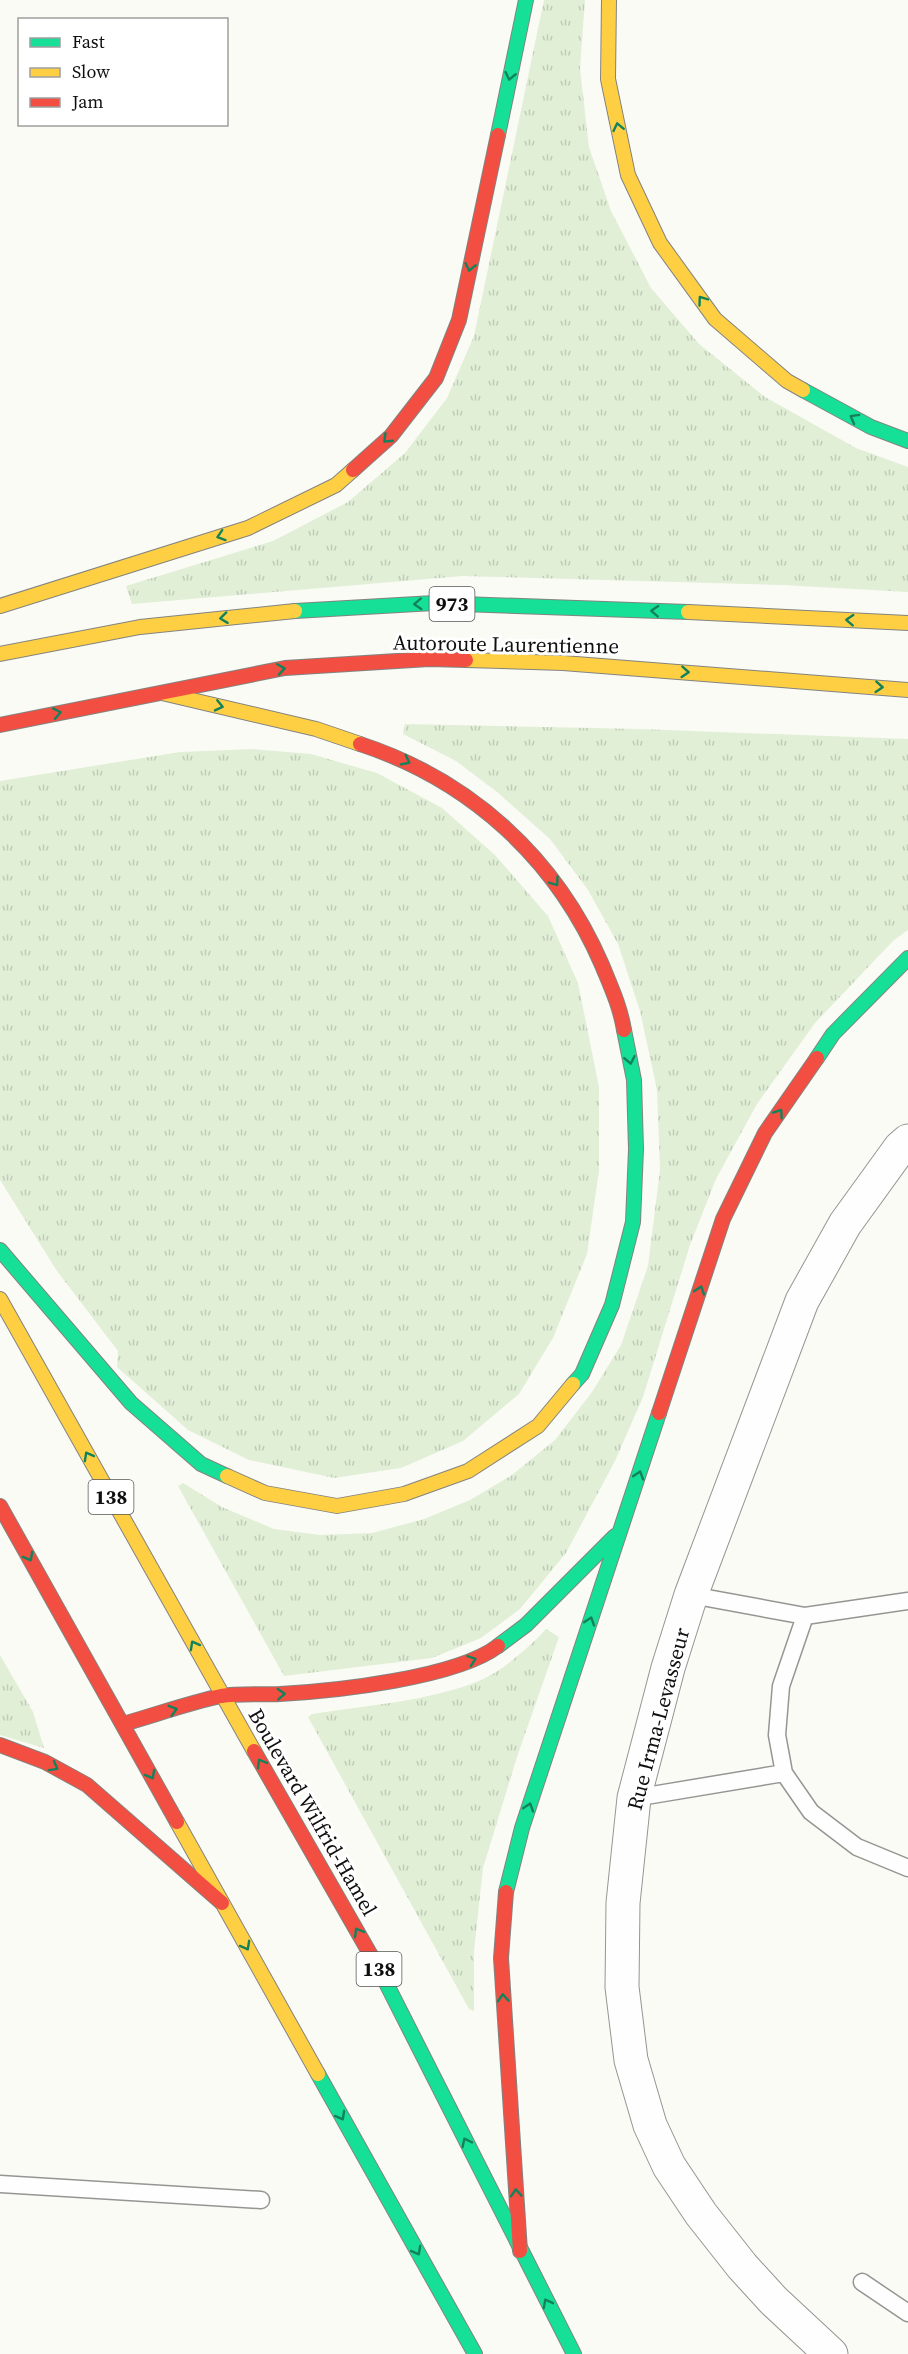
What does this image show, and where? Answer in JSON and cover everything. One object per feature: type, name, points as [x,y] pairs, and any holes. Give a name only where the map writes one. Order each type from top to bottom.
[{"type":"main road","points":[[521,0],[522,19]]},
{"type":"main road","points":[[0,606],[248,528],[336,484],[391,436],[436,378],[459,320],[526,0]]},
{"type":"main road","points":[[609,0],[608,79],[628,175],[660,243],[716,319],[787,381],[870,427],[908,441]]},
{"type":"main road","name":"Autoroute Laurentienne","points":[[0,654],[140,627],[273,612],[434,603],[601,608],[908,623]]},
{"type":"main road","name":"Autoroute Laurentienne","points":[[0,726],[285,668],[429,659],[563,663],[908,690]]},
{"type":"main road","points":[[0,1250],[131,1403],[201,1464],[265,1493],[337,1506],[404,1494],[468,1471],[538,1426],[582,1374],[612,1305],[633,1222],[636,1149],[634,1080],[620,1007],[591,939],[555,880],[496,820],[446,782],[394,755],[316,729],[162,693]]},
{"type":"main road","points":[[520,2251],[501,1958],[505,1897],[522,1828],[723,1219],[765,1133],[833,1034],[908,958]]},
{"type":"main road","name":"Boulevard Wilfrid-Hamel","points":[[0,1299],[222,1696],[386,1981],[520,2251],[574,2354]]},
{"type":"main road","points":[[0,1506],[475,2354]]},
{"type":"main road","points":[[123,1724],[222,1696],[283,1694],[369,1684],[440,1671],[486,1655],[526,1625],[620,1531]]},
{"type":"main road","points":[[0,1745],[45,1762],[87,1785],[222,1903]]},
{"type":"street","name":"Rue Irma-Levasseur","points":[[831,2354],[772,2300],[742,2266],[701,2214],[669,2166],[650,2125],[631,2060],[622,1987],[623,1903],[634,1798],[649,1734],[691,1595],[802,1300],[845,1224],[900,1148],[908,1141]]},
{"type":"lane","points":[[691,1595],[805,1616],[908,1600]]},
{"type":"lane","points":[[805,1616],[781,1686],[777,1735],[784,1773],[811,1812],[857,1847],[908,1868]]},
{"type":"lane","points":[[634,1798],[784,1773]]},
{"type":"lane","points":[[0,2184],[261,2200]]},
{"type":"lane","points":[[862,2282],[908,2313]]},
{"type":"green space","points":[[544,0],[585,0],[580,69],[589,147],[611,211],[651,288],[699,344],[765,397],[856,448],[908,467],[908,592],[782,585],[463,576],[132,604],[126,586],[273,541],[348,502],[405,453],[447,398],[474,336]]},
{"type":"green space","points":[[405,724],[640,729],[908,739],[908,930],[893,941],[815,1023],[757,1104],[716,1179],[690,1245],[643,1397],[615,1461],[566,1553],[520,1609],[481,1638],[432,1658],[284,1676],[178,1486],[183,1483],[222,1507],[274,1529],[320,1535],[372,1533],[424,1519],[470,1500],[512,1475],[555,1440],[592,1392],[621,1345],[648,1266],[660,1170],[657,1090],[640,1011],[618,944],[588,890],[550,839],[497,792],[456,761],[403,734]]},
{"type":"green space","points":[[252,749],[311,754],[377,773],[442,808],[495,855],[548,916],[578,983],[599,1087],[599,1171],[587,1254],[553,1338],[519,1394],[463,1441],[401,1468],[334,1478],[249,1460],[188,1430],[117,1367],[118,1351],[57,1271],[0,1180],[0,781],[180,752]]},
{"type":"green space","points":[[546,1629],[559,1637],[517,1757],[483,1868],[474,1951],[474,2011],[469,2009],[308,1717],[312,1714],[419,1698],[481,1680],[516,1658]]},
{"type":"green space","points":[[0,1655],[33,1712],[44,1748],[0,1735]]},
{"type":"traffic: fast","points":[[498,135],[526,0]]},
{"type":"traffic: fast","points":[[803,390],[871,427],[908,441]]},
{"type":"traffic: fast","points":[[295,611],[434,603],[688,612]]},
{"type":"traffic: fast","points":[[817,1058],[833,1034],[908,958]]},
{"type":"traffic: fast","points":[[573,1384],[582,1374],[612,1305],[633,1222],[636,1149],[634,1080],[624,1030]]},
{"type":"traffic: fast","points":[[0,1250],[131,1403],[201,1464],[227,1476]]},
{"type":"traffic: fast","points":[[506,1892],[522,1828],[659,1413]]},
{"type":"traffic: fast","points":[[498,1646],[526,1625],[615,1536]]},
{"type":"traffic: fast","points":[[381,1973],[574,2354]]},
{"type":"traffic: fast","points":[[318,2074],[475,2354]]},
{"type":"traffic: slow","points":[[609,0],[608,79],[628,175],[660,243],[715,319],[787,381],[803,390]]},
{"type":"traffic: slow","points":[[0,606],[248,528],[336,485],[353,470]]},
{"type":"traffic: slow","points":[[0,654],[140,627],[295,611]]},
{"type":"traffic: slow","points":[[688,612],[908,623]]},
{"type":"traffic: slow","points":[[466,660],[563,663],[908,690]]},
{"type":"traffic: slow","points":[[162,693],[316,729],[360,744]]},
{"type":"traffic: slow","points":[[0,1299],[254,1751]]},
{"type":"traffic: slow","points":[[227,1476],[265,1493],[337,1506],[404,1494],[468,1471],[538,1426],[573,1384]]},
{"type":"traffic: slow","points":[[177,1822],[318,2074]]},
{"type":"traffic: jam","points":[[353,470],[391,436],[436,378],[459,320],[498,135]]},
{"type":"traffic: jam","points":[[0,725],[285,668],[429,659],[466,660]]},
{"type":"traffic: jam","points":[[360,744],[400,759],[438,779],[473,802],[505,828],[534,858],[560,890],[583,926],[612,989],[624,1030]]},
{"type":"traffic: jam","points":[[659,1413],[723,1219],[765,1133],[817,1058]]},
{"type":"traffic: jam","points":[[0,1506],[177,1822]]},
{"type":"traffic: jam","points":[[123,1724],[221,1696],[331,1690],[394,1681],[454,1667],[498,1646]]},
{"type":"traffic: jam","points":[[0,1745],[45,1762],[87,1785],[222,1903]]},
{"type":"traffic: jam","points":[[254,1751],[381,1973]]},
{"type":"traffic: jam","points":[[506,1892],[501,1958],[520,2251]]}]
